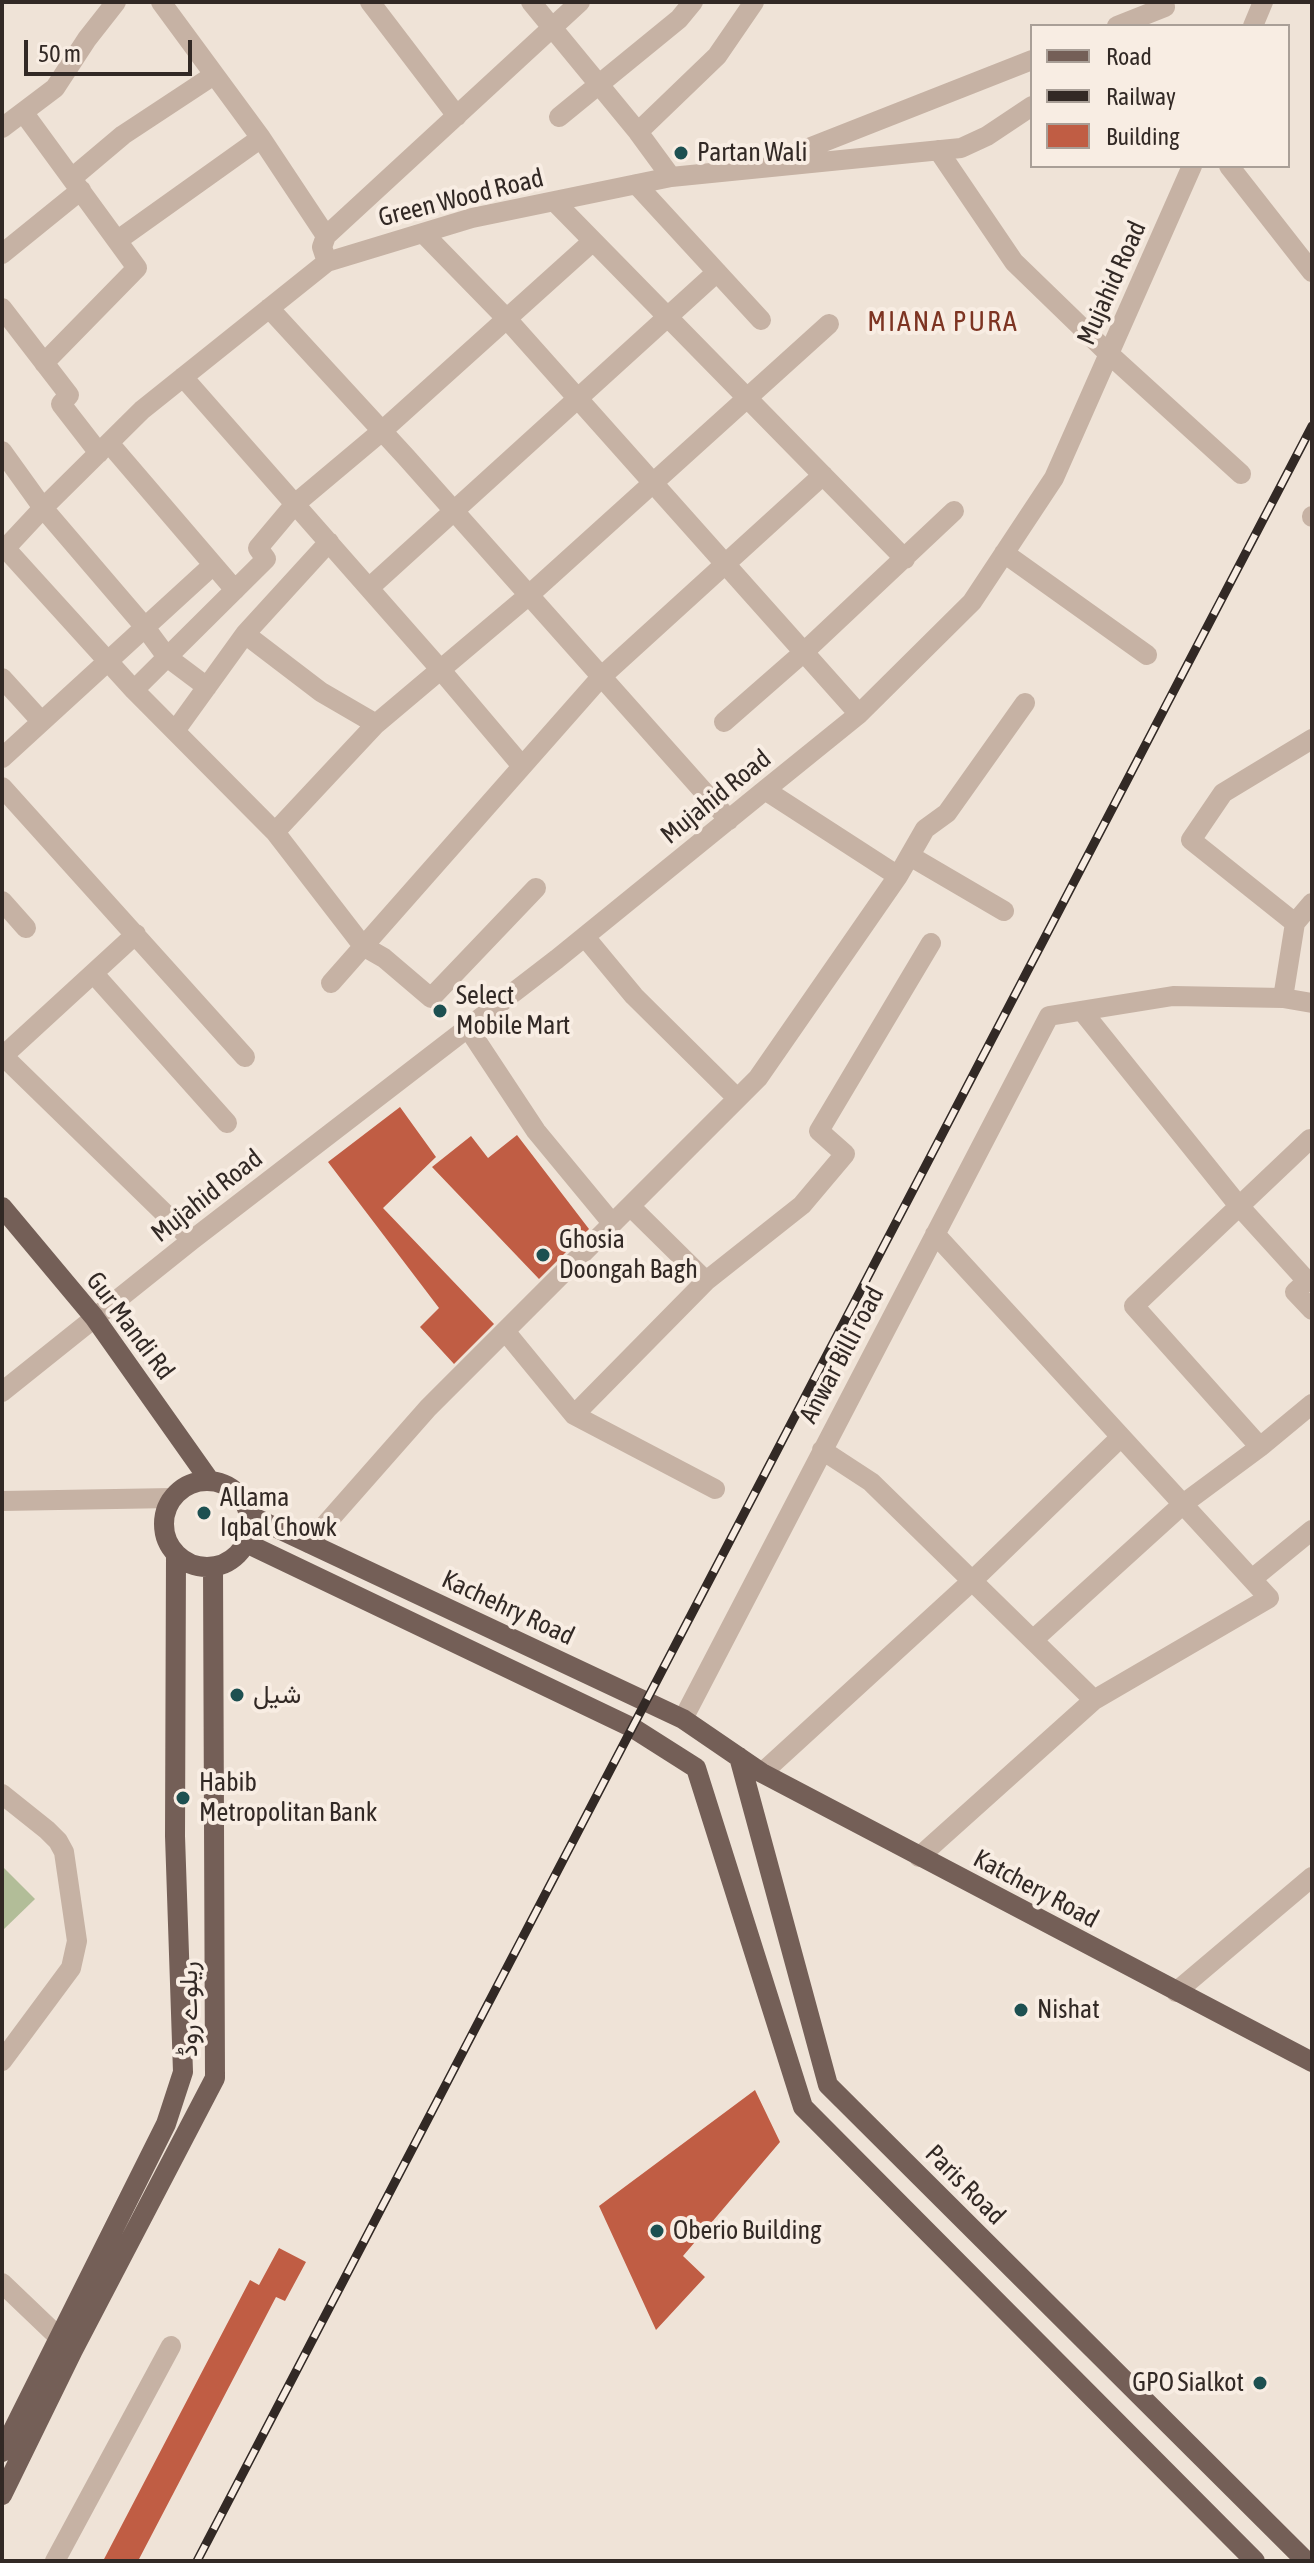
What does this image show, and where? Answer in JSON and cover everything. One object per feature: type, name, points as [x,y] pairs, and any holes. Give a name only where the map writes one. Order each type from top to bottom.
[{"type":"main road","name":"Gur Mandi Rd","points":[[2,1207],[94,1317],[210,1481]]},
{"type":"main road","points":[[196,1482],[224,1484],[244,1502],[249,1515],[250,1529],[246,1543],[226,1563],[213,1567],[198,1566],[176,1555],[166,1540],[163,1525],[165,1511],[172,1498],[196,1482]]},
{"type":"main road","name":"Kachehry Road","points":[[249,1515],[683,1719],[739,1757]]},
{"type":"main road","name":"Kachehry Road","points":[[246,1543],[633,1728],[696,1768],[792,2070]]},
{"type":"main road","points":[[2,2452],[66,2344],[166,2124],[183,2072],[175,1836],[176,1555]]},
{"type":"main road","name":"ریلوے روڈ","points":[[2,2495],[8,2469],[66,2344],[215,2078],[213,1567]]},
{"type":"main road","name":"Katchery Road","points":[[739,1757],[762,1773],[919,1857],[1312,2062]]},
{"type":"main road","name":"Paris Road","points":[[739,1757],[828,2085],[1306,2561]]},
{"type":"main road","points":[[821,2060],[792,2070],[803,2107],[1255,2561]]},
{"type":"main road","points":[[1157,2462],[1182,2437]]},
{"type":"street","points":[[2,128],[55,88],[116,2]]},
{"type":"street","points":[[161,2],[261,138],[326,236]]},
{"type":"street","points":[[370,2],[457,116]]},
{"type":"street","points":[[531,2],[671,177]]},
{"type":"street","points":[[327,262],[322,247],[326,236],[580,2]]},
{"type":"street","points":[[559,117],[679,19],[693,2]]},
{"type":"street","points":[[638,132],[717,56],[754,2]]},
{"type":"street","points":[[1254,24],[1263,2]]},
{"type":"street","points":[[1122,24],[1169,3]]},
{"type":"street","points":[[1142,24],[1169,3]]},
{"type":"street","points":[[758,168],[1030,61]]},
{"type":"street","points":[[2,254],[123,135],[214,75]]},
{"type":"street","name":"Green Wood Road","points":[[4,551],[142,410],[327,262],[472,218],[671,177],[961,148],[987,136],[1030,107]]},
{"type":"street","points":[[23,112],[137,268],[44,363]]},
{"type":"street","points":[[118,240],[261,138]]},
{"type":"street","points":[[938,150],[1014,262],[1241,474]]},
{"type":"street","name":"Mujahid Road","points":[[2,1392],[192,1240],[585,937],[729,820],[859,714],[972,602],[1054,478],[1191,168]]},
{"type":"street","points":[[1231,168],[1312,272]]},
{"type":"street","points":[[636,184],[761,320]]},
{"type":"street","points":[[554,201],[905,559]]},
{"type":"street","points":[[423,233],[506,318],[859,714]]},
{"type":"street","points":[[134,690],[266,559],[258,548],[295,504],[382,431],[593,241]]},
{"type":"street","points":[[369,588],[717,272]]},
{"type":"street","points":[[2,308],[69,395],[61,404],[235,590]]},
{"type":"street","points":[[269,308],[729,820]]},
{"type":"street","points":[[275,832],[376,724],[529,595],[829,324]]},
{"type":"street","points":[[183,377],[522,766]]},
{"type":"street","points":[[2,451],[43,508],[167,657],[207,687]]},
{"type":"street","points":[[331,983],[601,677],[823,475]]},
{"type":"street","points":[[724,722],[804,652],[954,511]]},
{"type":"street","points":[[175,731],[245,634],[329,542]]},
{"type":"street","points":[[4,551],[134,690],[275,832],[363,946],[384,958],[431,998],[536,888]]},
{"type":"street","points":[[1004,553],[1147,655]]},
{"type":"street","points":[[2,758],[213,565]]},
{"type":"street","points":[[245,634],[321,692],[376,724]]},
{"type":"street","points":[[2,678],[41,721]]},
{"type":"street","points":[[309,1543],[428,1408],[758,1078],[898,876],[925,829],[947,813],[1025,703]]},
{"type":"street","points":[[1295,923],[1191,840],[1223,793],[1312,739]]},
{"type":"street","points":[[2,787],[245,1057]]},
{"type":"street","points":[[765,790],[898,876]]},
{"type":"street","points":[[910,856],[1004,911]]},
{"type":"street","points":[[2,901],[26,928]]},
{"type":"street","points":[[1283,998],[1295,923],[1312,903]]},
{"type":"street","points":[[136,934],[2,1056],[192,1240]]},
{"type":"street","points":[[585,937],[634,996],[737,1098]]},
{"type":"street","points":[[574,1415],[706,1281],[802,1205],[845,1154],[819,1131],[931,943]]},
{"type":"street","points":[[94,974],[227,1123]]},
{"type":"street","points":[[1312,1003],[1283,998],[1173,996],[1082,1011],[1239,1206],[1307,1281],[1295,1292],[1312,1310]]},
{"type":"street","name":"Anwar Billi road","points":[[683,1719],[1049,1016],[1082,1011]]},
{"type":"street","points":[[468,1028],[536,1131],[612,1223]]},
{"type":"street","points":[[1260,1447],[1134,1306],[1310,1139],[1312,1141]]},
{"type":"street","points":[[630,1206],[706,1281]]},
{"type":"street","points":[[919,1857],[1094,1700],[1269,1598],[935,1234]]},
{"type":"street","points":[[505,1331],[574,1415],[715,1489]]},
{"type":"street","points":[[1033,1640],[1183,1504],[1312,1404]]},
{"type":"street","points":[[762,1773],[972,1581],[1121,1437]]},
{"type":"street","points":[[822,1450],[871,1482],[1094,1700]]},
{"type":"street","points":[[2,1501],[172,1498]]},
{"type":"street","points":[[1252,1579],[1310,1535]]},
{"type":"street","points":[[2,1794],[47,1830],[64,1852],[77,1941],[71,1968],[2,2061]]},
{"type":"street","points":[[1176,1992],[1312,1877]]},
{"type":"street","points":[[2,2283],[66,2344]]},
{"type":"street","points":[[55,2561],[171,2346]]},
{"type":"green space","points":[[2,1866],[35,1899],[2,1931]]},
{"type":"building","points":[[400,1107],[436,1157],[383,1208],[494,1324],[454,1364],[420,1327],[439,1308],[328,1162]]},
{"type":"building","points":[[517,1135],[589,1229],[539,1279],[432,1167],[471,1136],[488,1158]]},
{"type":"building","name":"Oberio Building","points":[[755,2090],[780,2142],[683,2256],[705,2277],[656,2330],[599,2206]]},
{"type":"building","points":[[279,2248],[306,2262],[285,2301],[276,2297],[138,2561],[103,2561],[250,2280],[259,2285]]},
{"type":"railway","points":[[197,2561],[1312,426]]},
{"type":"place","name":"Partan Wali","points":[[681,153]]},
{"type":"place","name":"Select Mobile Mart","points":[[440,1011]]},
{"type":"place","name":"Ghosia Doongah Bagh","points":[[543,1255]]},
{"type":"place","name":"Allama Iqbal Chowk","points":[[204,1513]]},
{"type":"place","name":"شیل","points":[[237,1695]]},
{"type":"place","name":"Habib Metropolitan Bank","points":[[183,1798]]},
{"type":"place","name":"Nishat","points":[[1021,2010]]},
{"type":"place","name":"Oberio Building","points":[[657,2231]]},
{"type":"place","name":"GPO Sialkot","points":[[1260,2383]]},
{"type":"district","name":"MIANA PURA","points":[[943,322]]}]
